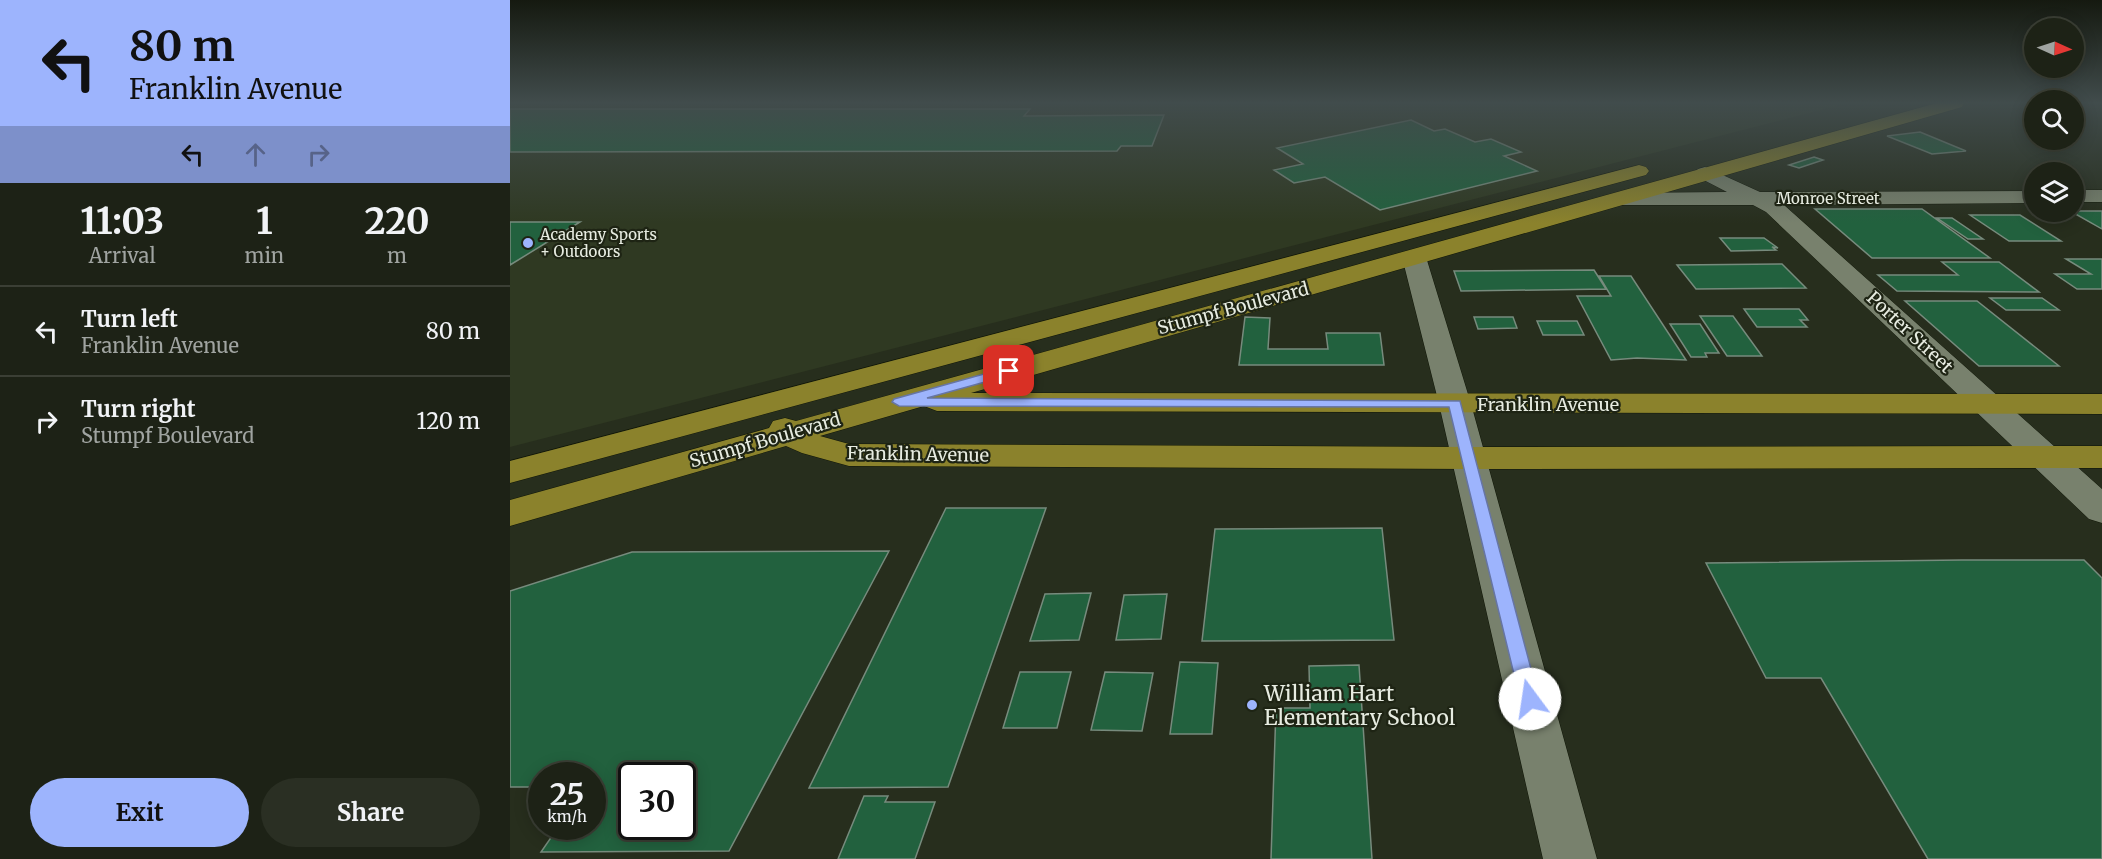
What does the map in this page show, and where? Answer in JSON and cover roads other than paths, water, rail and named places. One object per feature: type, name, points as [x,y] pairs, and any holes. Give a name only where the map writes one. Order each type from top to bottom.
[{"type":"main road","name":"Stumpf Boulevard","points":[[510,513],[1813,143]]},
{"type":"main road","name":"Stumpf Boulevard","points":[[510,472],[1672,163]]},
{"type":"main road","name":"Franklin Avenue","points":[[765,404],[899,402],[2102,404]]},
{"type":"main road","name":"Franklin Avenue","points":[[765,404],[789,433],[812,445],[849,455],[1469,458],[2102,457]]},
{"type":"street","name":"Porter Street","points":[[1706,173],[1774,207],[2102,510]]},
{"type":"street","points":[[2084,196],[2102,196]]},
{"type":"street","name":"Monroe Street","points":[[1622,199],[2024,197]]},
{"type":"street","points":[[1414,257],[1469,458],[1570,859]]},
{"type":"place","name":"Academy Sports + Outdoors","points":[[528,243]]},
{"type":"place","name":"William Hart Elementary School","points":[[1252,705]]}]
